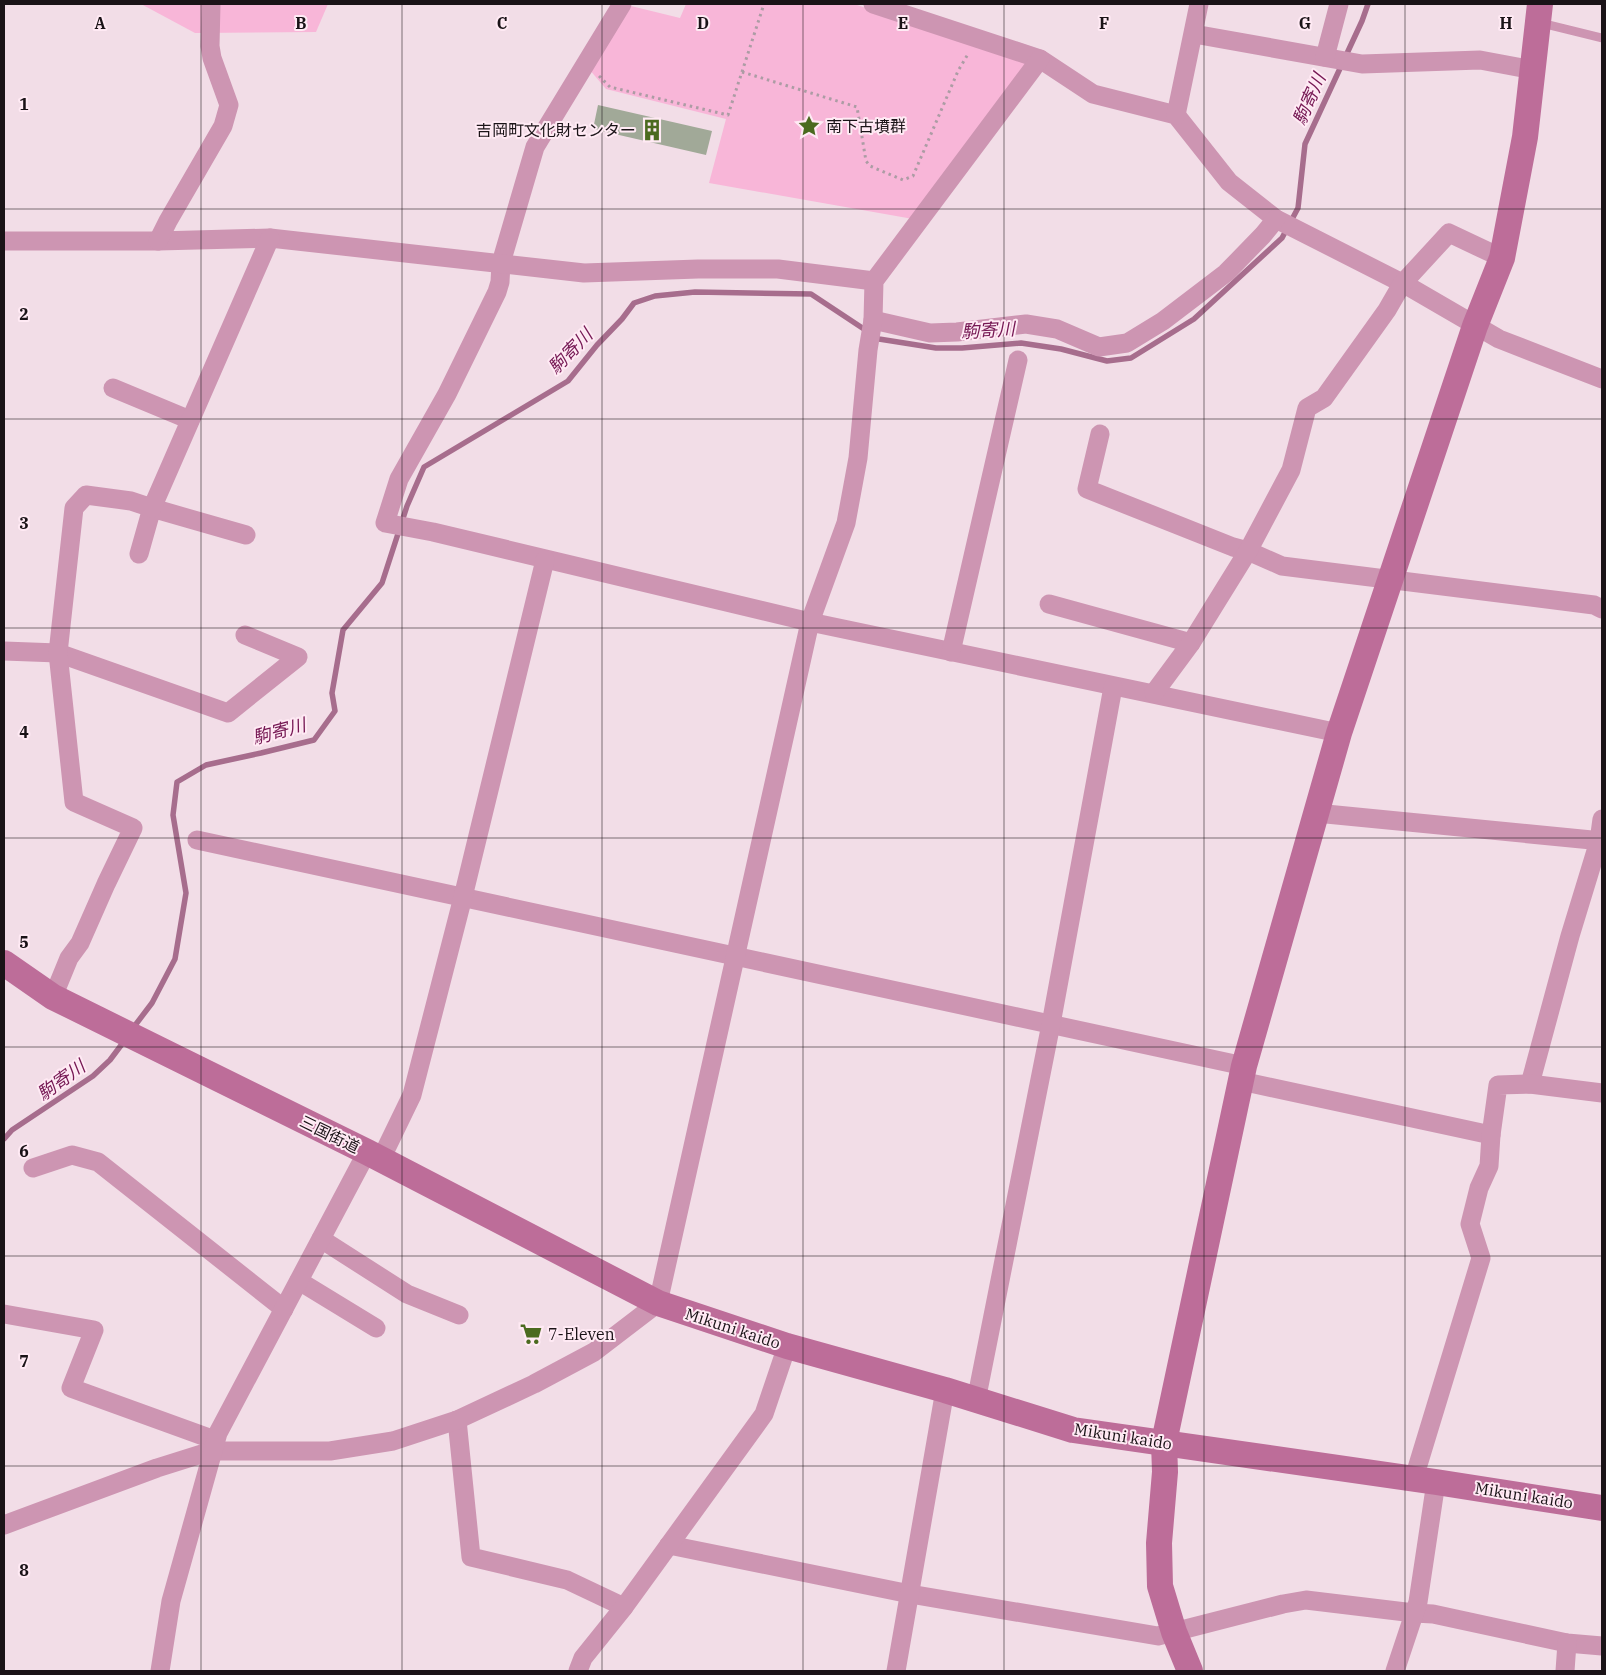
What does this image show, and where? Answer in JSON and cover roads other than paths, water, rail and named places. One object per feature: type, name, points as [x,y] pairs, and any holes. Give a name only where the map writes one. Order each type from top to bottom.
[{"type":"street","points":[[158,241],[222,126],[229,105],[212,58],[210,46],[211,4]]},
{"type":"street","points":[[622,4],[535,147],[501,263],[500,282],[497,292],[447,394],[399,479],[385,523],[433,532],[810,622],[1339,733]]},
{"type":"street","points":[[874,4],[1040,59],[1094,94],[1176,115],[1229,182],[1277,220],[1402,284],[1499,339],[1602,379]]},
{"type":"street","points":[[1176,115],[1199,4]]},
{"type":"street","points":[[1329,58],[1340,4]]},
{"type":"street","points":[[1190,1671],[1174,1632],[1160,1586],[1159,1542],[1165,1472],[1164,1442],[1243,1073],[1316,813],[1339,733],[1475,326],[1502,258],[1525,137],[1539,13]]},
{"type":"street","points":[[1194,34],[1356,63],[1480,60],[1533,70]]},
{"type":"street","points":[[4,1525],[157,1468],[211,1452],[330,1451],[393,1441],[457,1420],[534,1384],[594,1352],[658,1303],[810,622],[846,523],[858,458],[868,350],[873,320],[874,281],[1040,59]]},
{"type":"street","points":[[873,320],[930,333],[957,332],[1026,324],[1056,329],[1099,347],[1126,343],[1163,321],[1226,273],[1277,220]]},
{"type":"street","points":[[1154,693],[1191,643],[1248,551],[1291,470],[1307,408],[1324,398],[1387,310],[1402,284],[1449,233],[1502,258]]},
{"type":"street","points":[[139,554],[152,508],[270,238]]},
{"type":"street","points":[[4,241],[158,241],[270,238],[584,273],[778,268],[874,281]]},
{"type":"street","points":[[951,652],[1018,360]]},
{"type":"street","points":[[113,388],[190,420]]},
{"type":"street","points":[[1100,434],[1087,489],[1282,566],[1594,605],[1602,609]]},
{"type":"street","points":[[53,997],[69,958],[80,943],[133,828],[74,802],[58,653],[74,508],[86,495],[131,501],[246,534]]},
{"type":"street","points":[[160,1671],[171,1601],[211,1452],[218,1433],[321,1240],[412,1095],[463,897],[545,560]]},
{"type":"street","points":[[1050,604],[1191,643]]},
{"type":"street","points":[[4,651],[58,653],[228,713],[298,657],[245,635]]},
{"type":"street","points":[[976,1400],[1051,1024],[1113,687]]},
{"type":"street","points":[[1316,813],[1600,841]]},
{"type":"street","points":[[1530,1084],[1570,936],[1600,841],[1602,819]]},
{"type":"street","points":[[197,840],[1051,1024],[1491,1135]]},
{"type":"street","name":"三国街道","points":[[4,963],[53,997],[374,1156],[658,1303]]},
{"type":"street","points":[[1394,1671],[1418,1602],[1425,1480],[1481,1258],[1470,1224],[1479,1188],[1489,1166],[1498,1085],[1530,1084],[1602,1093]]},
{"type":"street","points":[[33,1168],[72,1155],[98,1162],[284,1309]]},
{"type":"street","points":[[321,1240],[407,1294],[459,1315]]},
{"type":"street","points":[[299,1281],[376,1328]]},
{"type":"street","name":"Mikuni kaido","points":[[658,1303],[787,1346],[945,1390],[1074,1430],[1425,1480],[1602,1508]]},
{"type":"street","points":[[4,1314],[94,1330],[71,1388],[209,1438],[211,1452]]},
{"type":"street","points":[[578,1671],[583,1658],[624,1607],[764,1414],[787,1346]]},
{"type":"street","points":[[896,1671],[945,1390]]},
{"type":"street","points":[[457,1420],[472,1557],[567,1580],[624,1607]]},
{"type":"street","points":[[669,1545],[910,1594],[1158,1636],[1283,1604],[1306,1600],[1433,1614],[1567,1643],[1602,1646]]},
{"type":"street","points":[[1565,1671],[1567,1643]]},
{"type":"lane","points":[[1539,13],[1602,38]]},
{"type":"waterway","name":"駒寄川","points":[[133,1028],[152,1003],[175,959],[186,893],[173,815],[177,782],[206,765],[314,740],[335,711],[332,693],[343,630],[382,583],[407,506],[424,467],[568,381],[634,303],[655,296],[695,292],[811,294],[879,339],[936,348],[962,348],[1021,343],[1061,349],[1107,361],[1131,358],[1194,319],[1282,238],[1298,208],[1305,144],[1362,21],[1368,4]]},
{"type":"waterway","name":"駒寄川","points":[[4,1139],[12,1130],[93,1076],[110,1060],[125,1040]]},
{"type":"place","name":"南下古墳群","points":[[809,126]]},
{"type":"place","name":"吉岡町文化財センター","points":[[652,130]]},
{"type":"place","name":"7-Eleven","points":[[531,1334]]}]
